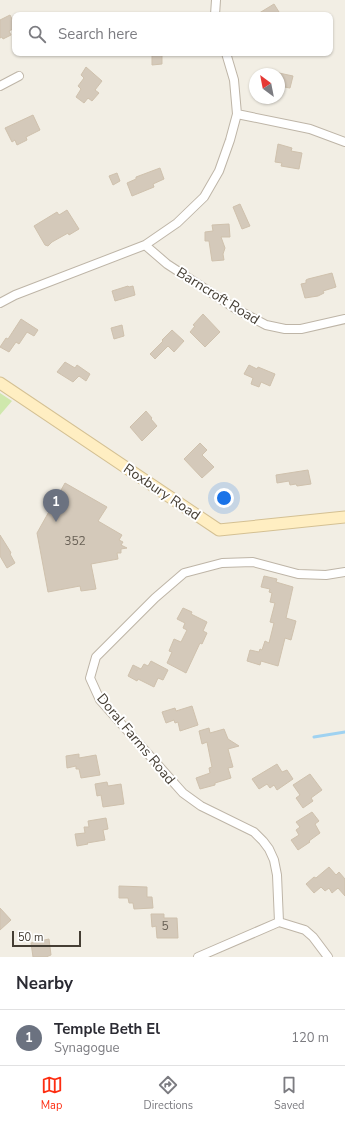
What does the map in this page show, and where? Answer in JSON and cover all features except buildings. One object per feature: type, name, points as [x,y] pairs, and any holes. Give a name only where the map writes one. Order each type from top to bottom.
[{"type":"street","points":[[215,12],[216,0]]},
{"type":"street","points":[[0,304],[15,295],[145,245],[177,224],[204,197],[219,171],[230,140],[236,114],[234,80],[227,56]]},
{"type":"street","points":[[0,86],[19,76]]},
{"type":"street","points":[[236,114],[310,128],[345,142]]},
{"type":"street","name":"Barncroft Road","points":[[145,245],[167,264],[236,309],[266,326],[285,329],[301,329],[345,318]]},
{"type":"street","name":"Roxbury Road","points":[[0,383],[219,530],[345,517]]},
{"type":"street","name":"Doral Farms Road","points":[[279,922],[275,868],[269,849],[263,841],[254,832],[201,806],[182,793],[100,700],[90,678],[96,657],[155,598],[184,574],[222,563],[253,562],[298,574],[326,576],[345,572]]},
{"type":"street","points":[[198,957],[279,922],[305,930],[313,937],[328,957]]},
{"type":"green space","points":[[0,393],[12,401],[0,415]]},
{"type":"waterway","points":[[314,737],[345,732]]},
{"type":"place","name":"Temple Beth El","points":[[56,522]]}]
